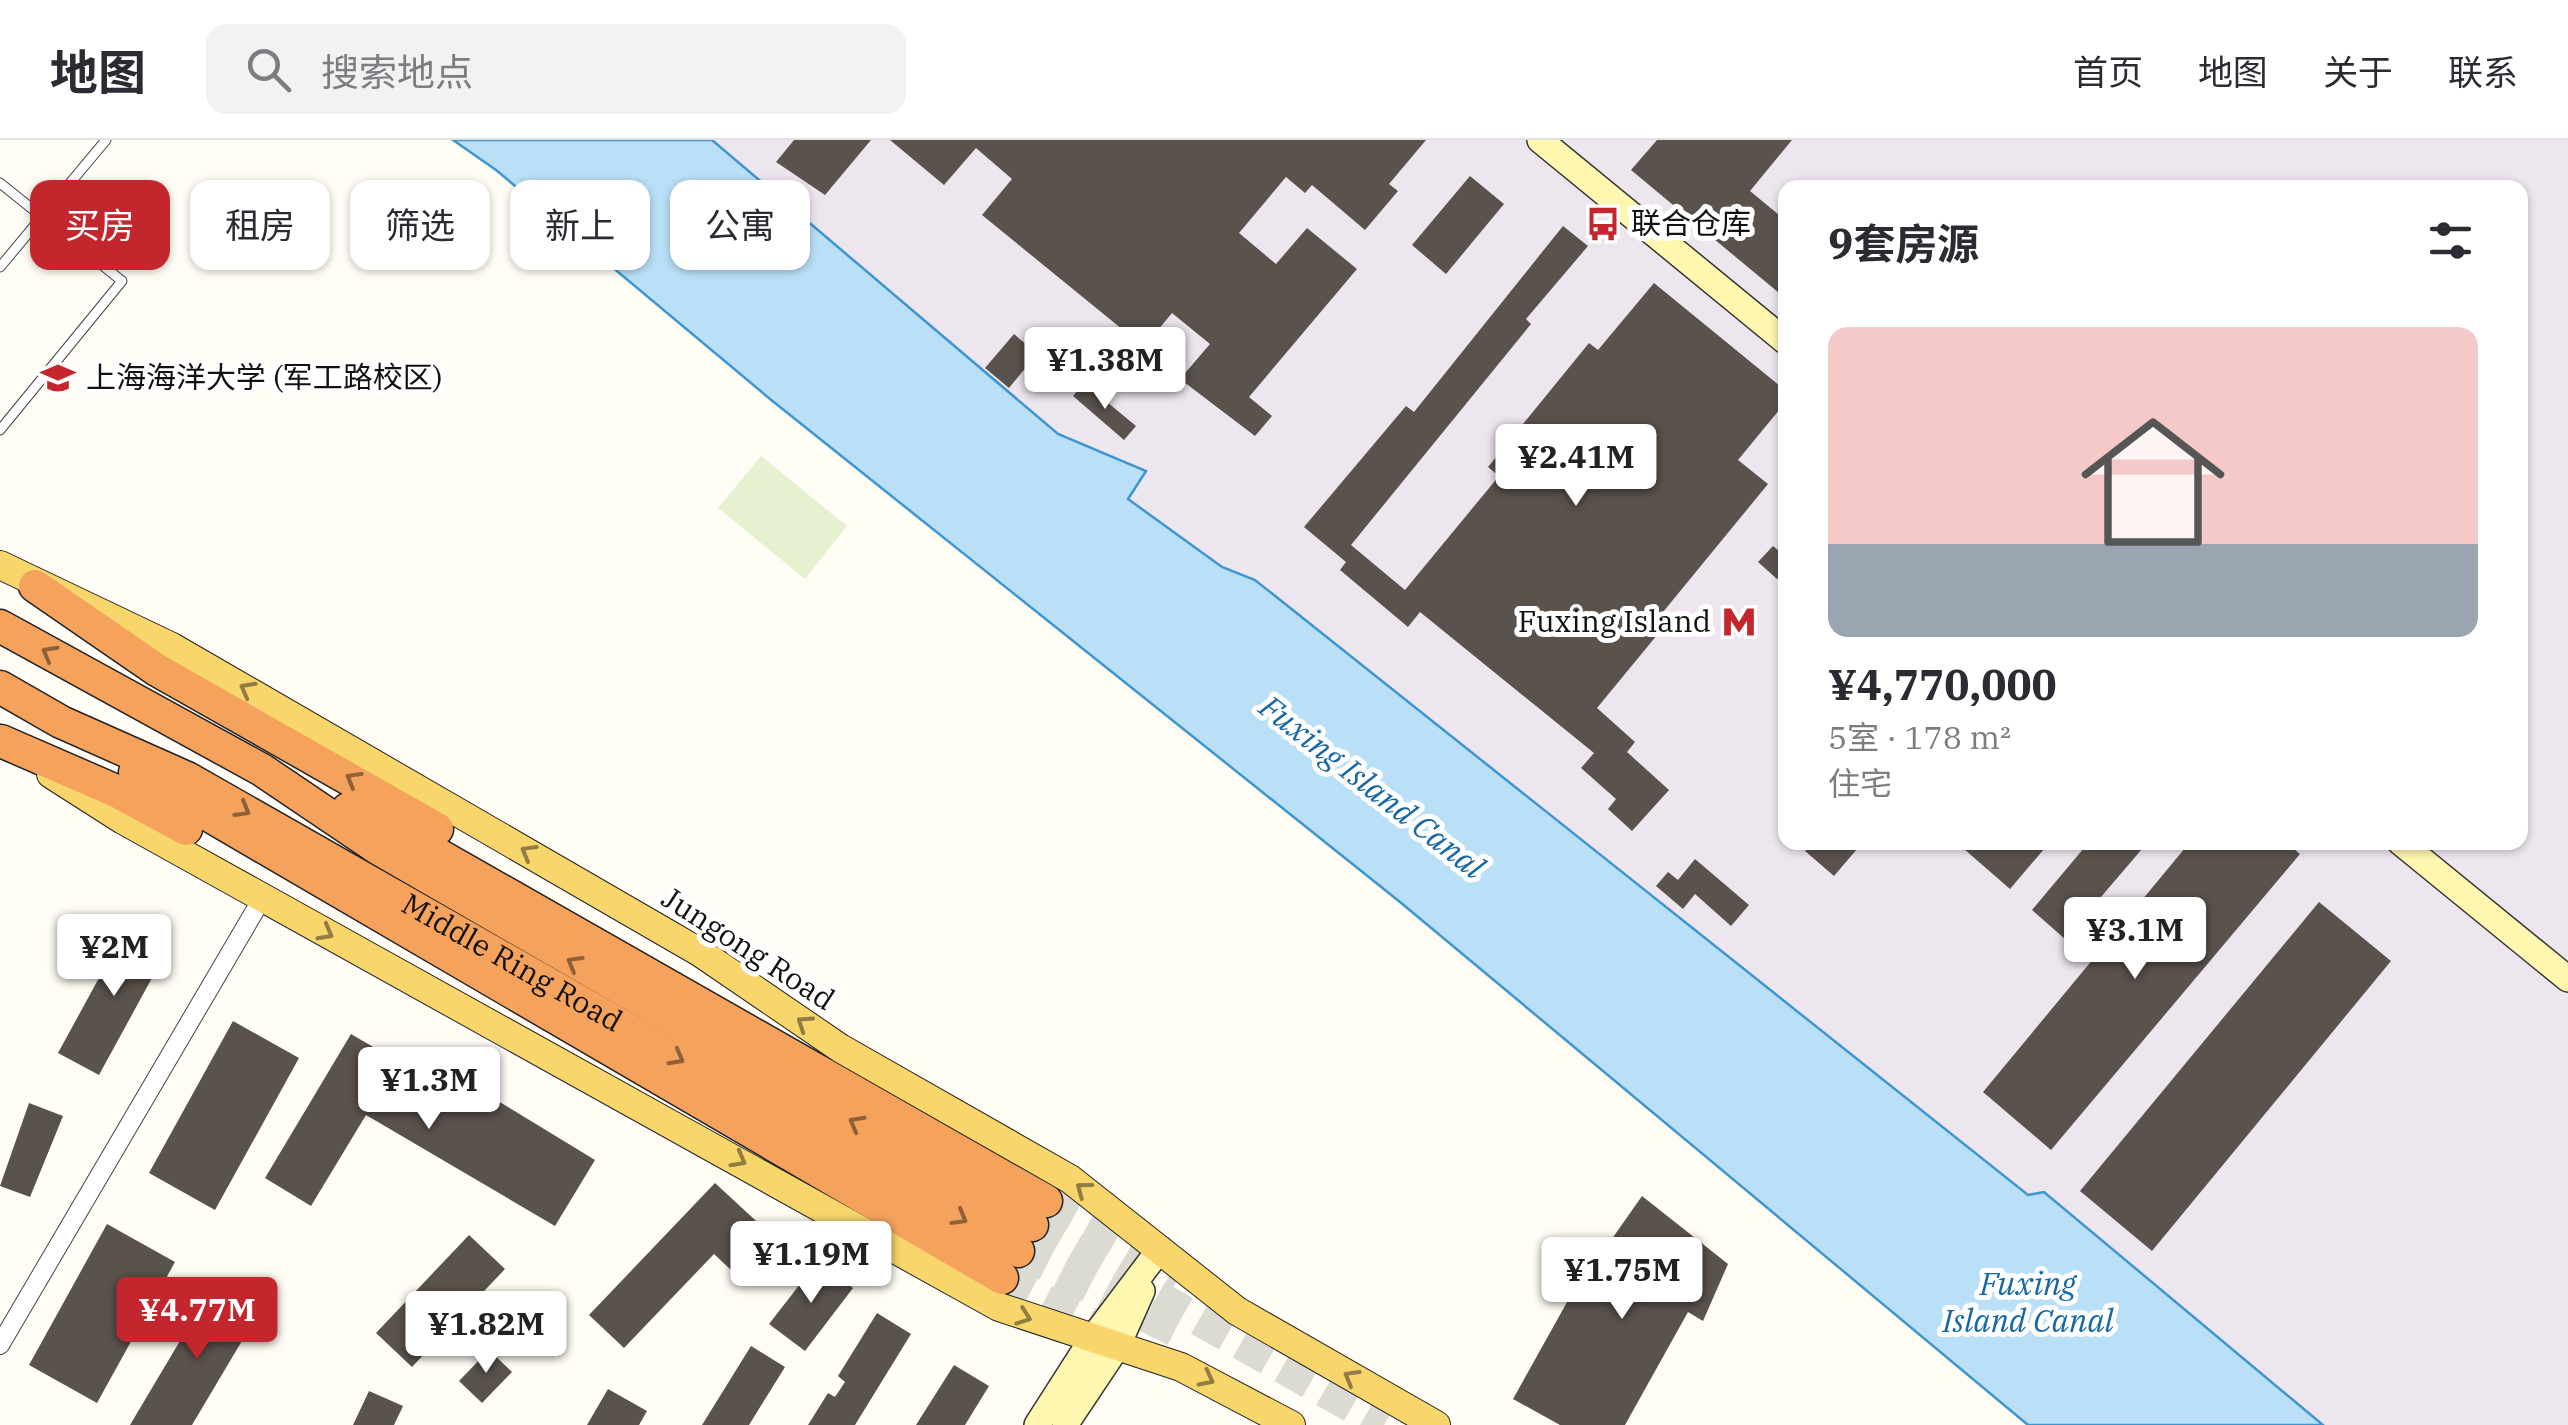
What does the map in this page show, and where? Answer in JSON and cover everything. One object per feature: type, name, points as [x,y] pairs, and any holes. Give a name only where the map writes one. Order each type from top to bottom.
[{"type":"highway","points":[[35,586],[157,670],[478,852],[730,1019],[1024,1239]]},
{"type":"highway","name":"Middle Ring Road","points":[[0,626],[262,770],[380,849],[1024,1239]]},
{"type":"highway","name":"Middle Ring Road","points":[[0,687],[61,722],[188,778],[1024,1239]]},
{"type":"highway","points":[[61,722],[176,799],[549,1012]]},
{"type":"highway","points":[[0,741],[116,791],[332,906],[1024,1239]]},
{"type":"highway","points":[[262,770],[393,829],[592,945],[730,1019]]},
{"type":"main road","name":"Jungong Road","points":[[0,565],[35,586],[172,647],[684,943],[840,1048],[1070,1179],[1237,1312],[1436,1425]]},
{"type":"main road","points":[[0,741],[123,820],[998,1307],[1193,1372],[1290,1425]]},
{"type":"street","points":[[1540,140],[1778,334]]},
{"type":"street","points":[[2410,850],[2568,979]]},
{"type":"street","points":[[0,1345],[263,898]]},
{"type":"street","points":[[1065,1425],[1104,1343],[1160,1249]]},
{"type":"street","points":[[1037,1425],[1104,1343]]},
{"type":"lane","points":[[72,180],[106,140]]},
{"type":"lane","points":[[0,183],[30,207]]},
{"type":"lane","points":[[0,267],[30,231]]},
{"type":"lane","points":[[0,430],[122,281],[108,270]]},
{"type":"shaded area","points":[[712,140],[2568,140],[2568,1425],[2323,1425],[2045,1192],[2028,1195],[1255,580],[1222,567],[1127,498],[1145,471],[1058,434],[810,223],[810,180],[759,180]]},
{"type":"green space","points":[[761,456],[847,526],[805,579],[718,508]]},
{"type":"water","name":"Fuxing Island Canal","points":[[453,140],[712,140],[759,180],[670,180],[670,270],[810,270],[810,223],[1058,434],[1146,471],[1128,499],[1222,567],[1255,580],[2028,1195],[2044,1192],[2323,1425],[2028,1425],[1400,902],[770,399],[616,270],[650,270],[650,180],[510,182]]},
{"type":"building","points":[[794,140],[871,140],[825,195],[810,185],[810,180],[803,180],[776,162]]},
{"type":"building","points":[[890,140],[1426,140],[1389,184],[1398,191],[1365,230],[1312,185],[1305,193],[1286,177],[1239,233],[1276,264],[1307,228],[1357,269],[1249,397],[1272,416],[1255,436],[1180,379],[1210,344],[1172,313],[1144,347],[982,215],[1012,179],[976,148],[944,185]]},
{"type":"building","points":[[1657,140],[1792,140],[1750,191],[1778,214],[1778,292],[1631,170]]},
{"type":"building","points":[[1470,176],[1504,204],[1446,274],[1412,245]]},
{"type":"building","points":[[1563,226],[1588,246],[1526,319],[1531,324],[1351,545],[1405,590],[1499,476],[1488,467],[1589,343],[1598,350],[1654,283],[1778,384],[1778,411],[1738,460],[1768,484],[1654,623],[1662,629],[1597,708],[1635,742],[1627,752],[1669,790],[1632,831],[1608,809],[1616,799],[1581,768],[1594,753],[1420,612],[1408,627],[1340,570],[1346,562],[1304,527],[1406,406],[1414,412]]},
{"type":"building","points":[[1014,334],[1037,354],[1009,388],[985,368]]},
{"type":"building","points":[[1084,383],[1136,426],[1124,440],[1073,396]]},
{"type":"building","points":[[1773,546],[1778,550],[1778,578],[1777,579],[1758,562]]},
{"type":"building","points":[[1806,850],[1856,850],[1834,876]]},
{"type":"building","points":[[1965,850],[2043,850],[2010,889]]},
{"type":"building","points":[[2082,850],[2141,850],[2065,939],[2032,910]]},
{"type":"building","points":[[2183,850],[2295,850],[2300,854],[2051,1150],[1983,1092]]},
{"type":"building","points":[[1695,859],[1749,905],[1731,926],[1695,894],[1683,909],[1656,886],[1668,872],[1678,880]]},
{"type":"building","points":[[2319,902],[2391,961],[2152,1251],[2080,1191]]},
{"type":"building","points":[[129,923],[170,945],[99,1075],[58,1053]]},
{"type":"building","points":[[233,1021],[299,1058],[215,1210],[149,1173]]},
{"type":"building","points":[[351,1034],[421,1075],[428,1064],[478,1094],[480,1090],[595,1160],[555,1226],[366,1115],[311,1206],[265,1178]]},
{"type":"building","points":[[29,1103],[63,1116],[30,1197],[0,1186]]},
{"type":"building","points":[[715,1183],[782,1245],[746,1284],[714,1254],[624,1348],[589,1315]]},
{"type":"building","points":[[1642,1196],[1728,1264],[1703,1321],[1688,1312],[1625,1425],[1560,1425],[1513,1399],[1590,1261],[1595,1263]]},
{"type":"building","points":[[107,1224],[175,1262],[97,1403],[29,1365]]},
{"type":"building","points":[[469,1235],[505,1269],[412,1367],[376,1333]]},
{"type":"building","points":[[818,1261],[853,1288],[805,1351],[769,1324]]},
{"type":"building","points":[[212,1287],[258,1314],[192,1425],[130,1425]]},
{"type":"building","points":[[877,1313],[911,1334],[855,1425],[808,1425],[828,1393],[835,1397],[845,1382],[838,1376]]},
{"type":"building","points":[[751,1346],[785,1367],[749,1425],[702,1425]]},
{"type":"building","points":[[489,1350],[512,1372],[482,1403],[459,1381]]},
{"type":"building","points":[[954,1365],[989,1386],[965,1425],[916,1425]]},
{"type":"building","points":[[608,1389],[647,1411],[639,1425],[587,1425]]},
{"type":"building","points":[[369,1391],[403,1406],[394,1425],[353,1425]]},
{"type":"tunnel","points":[[1046,1201],[1180,1275]]},
{"type":"tunnel","points":[[1032,1225],[1384,1425]]},
{"type":"tunnel","points":[[1018,1251],[1187,1337]]},
{"type":"tunnel","points":[[1002,1278],[1127,1342]]},
{"type":"place","name":"联合仓库","points":[[1603,224]]},
{"type":"place","name":"上海海洋大学 (军工路校区)","points":[[58,378]]},
{"type":"place","name":"Fuxing Island","points":[[1739,622]]}]
